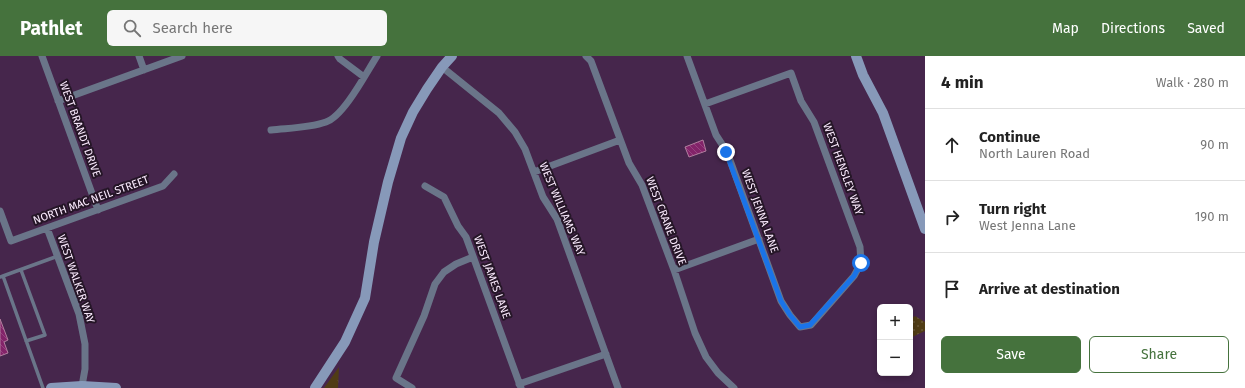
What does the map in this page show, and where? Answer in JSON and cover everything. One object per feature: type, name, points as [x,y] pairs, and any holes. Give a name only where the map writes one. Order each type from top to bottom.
[{"type":"street","name":"WEST BRANDT DRIVE","points":[[42,56],[98,210]]},
{"type":"street","points":[[139,56],[144,70]]},
{"type":"street","points":[[58,101],[182,56]]},
{"type":"street","points":[[338,56],[340,60],[364,77]]},
{"type":"street","points":[[271,130],[311,126],[328,122],[339,114],[377,56]]},
{"type":"street","points":[[315,388],[345,342],[366,298],[374,242],[388,182],[401,138],[413,112],[427,89],[452,56]]},
{"type":"street","name":"WEST CRANE DRIVE","points":[[586,56],[591,61],[629,163],[642,185],[706,357],[718,373],[734,388]]},
{"type":"street","name":"WEST JENNA LANE","points":[[687,56],[716,135],[726,152],[781,301],[800,327]]},
{"type":"street","points":[[856,56],[863,75],[883,113],[925,230]]},
{"type":"street","name":"WEST WILLIAMS WAY","points":[[442,68],[499,113],[516,132],[525,149],[543,197],[557,219],[618,388]]},
{"type":"street","name":"WEST HENSLEY WAY","points":[[705,104],[791,72],[801,101],[814,122],[860,247],[861,263],[854,276],[810,325],[800,327]]},
{"type":"street","points":[[534,172],[620,140]]},
{"type":"street","name":"NORTH MAC NEIL STREET","points":[[0,211],[11,241],[163,186],[174,174]]},
{"type":"street","name":"WEST JAMES LANE","points":[[425,186],[444,196],[458,226],[466,237],[520,386]]},
{"type":"street","name":"WEST WALKER WAY","points":[[47,228],[79,314],[85,344],[85,369],[82,386]]},
{"type":"street","points":[[674,270],[759,239]]},
{"type":"street","points":[[412,388],[396,378],[424,316],[435,284],[444,272],[456,264],[473,257]]},
{"type":"street","points":[[520,386],[606,354]]},
{"type":"street","points":[[51,388],[82,386],[116,388]]},
{"type":"lane","points":[[43,388],[1,277],[58,256]]},
{"type":"lane","points":[[21,270],[45,335],[26,342]]},
{"type":"green space","points":[[915,316],[925,322],[925,331],[913,337],[913,317]]},
{"type":"green space","points":[[339,367],[338,388],[324,388]]},
{"type":"building","points":[[703,140],[706,151],[689,157],[685,147]]},
{"type":"building","points":[[0,319],[8,340],[4,342],[8,353],[0,356]]},
{"type":"route","points":[[726,152],[781,301],[800,327],[810,325],[854,276],[861,263]]}]
